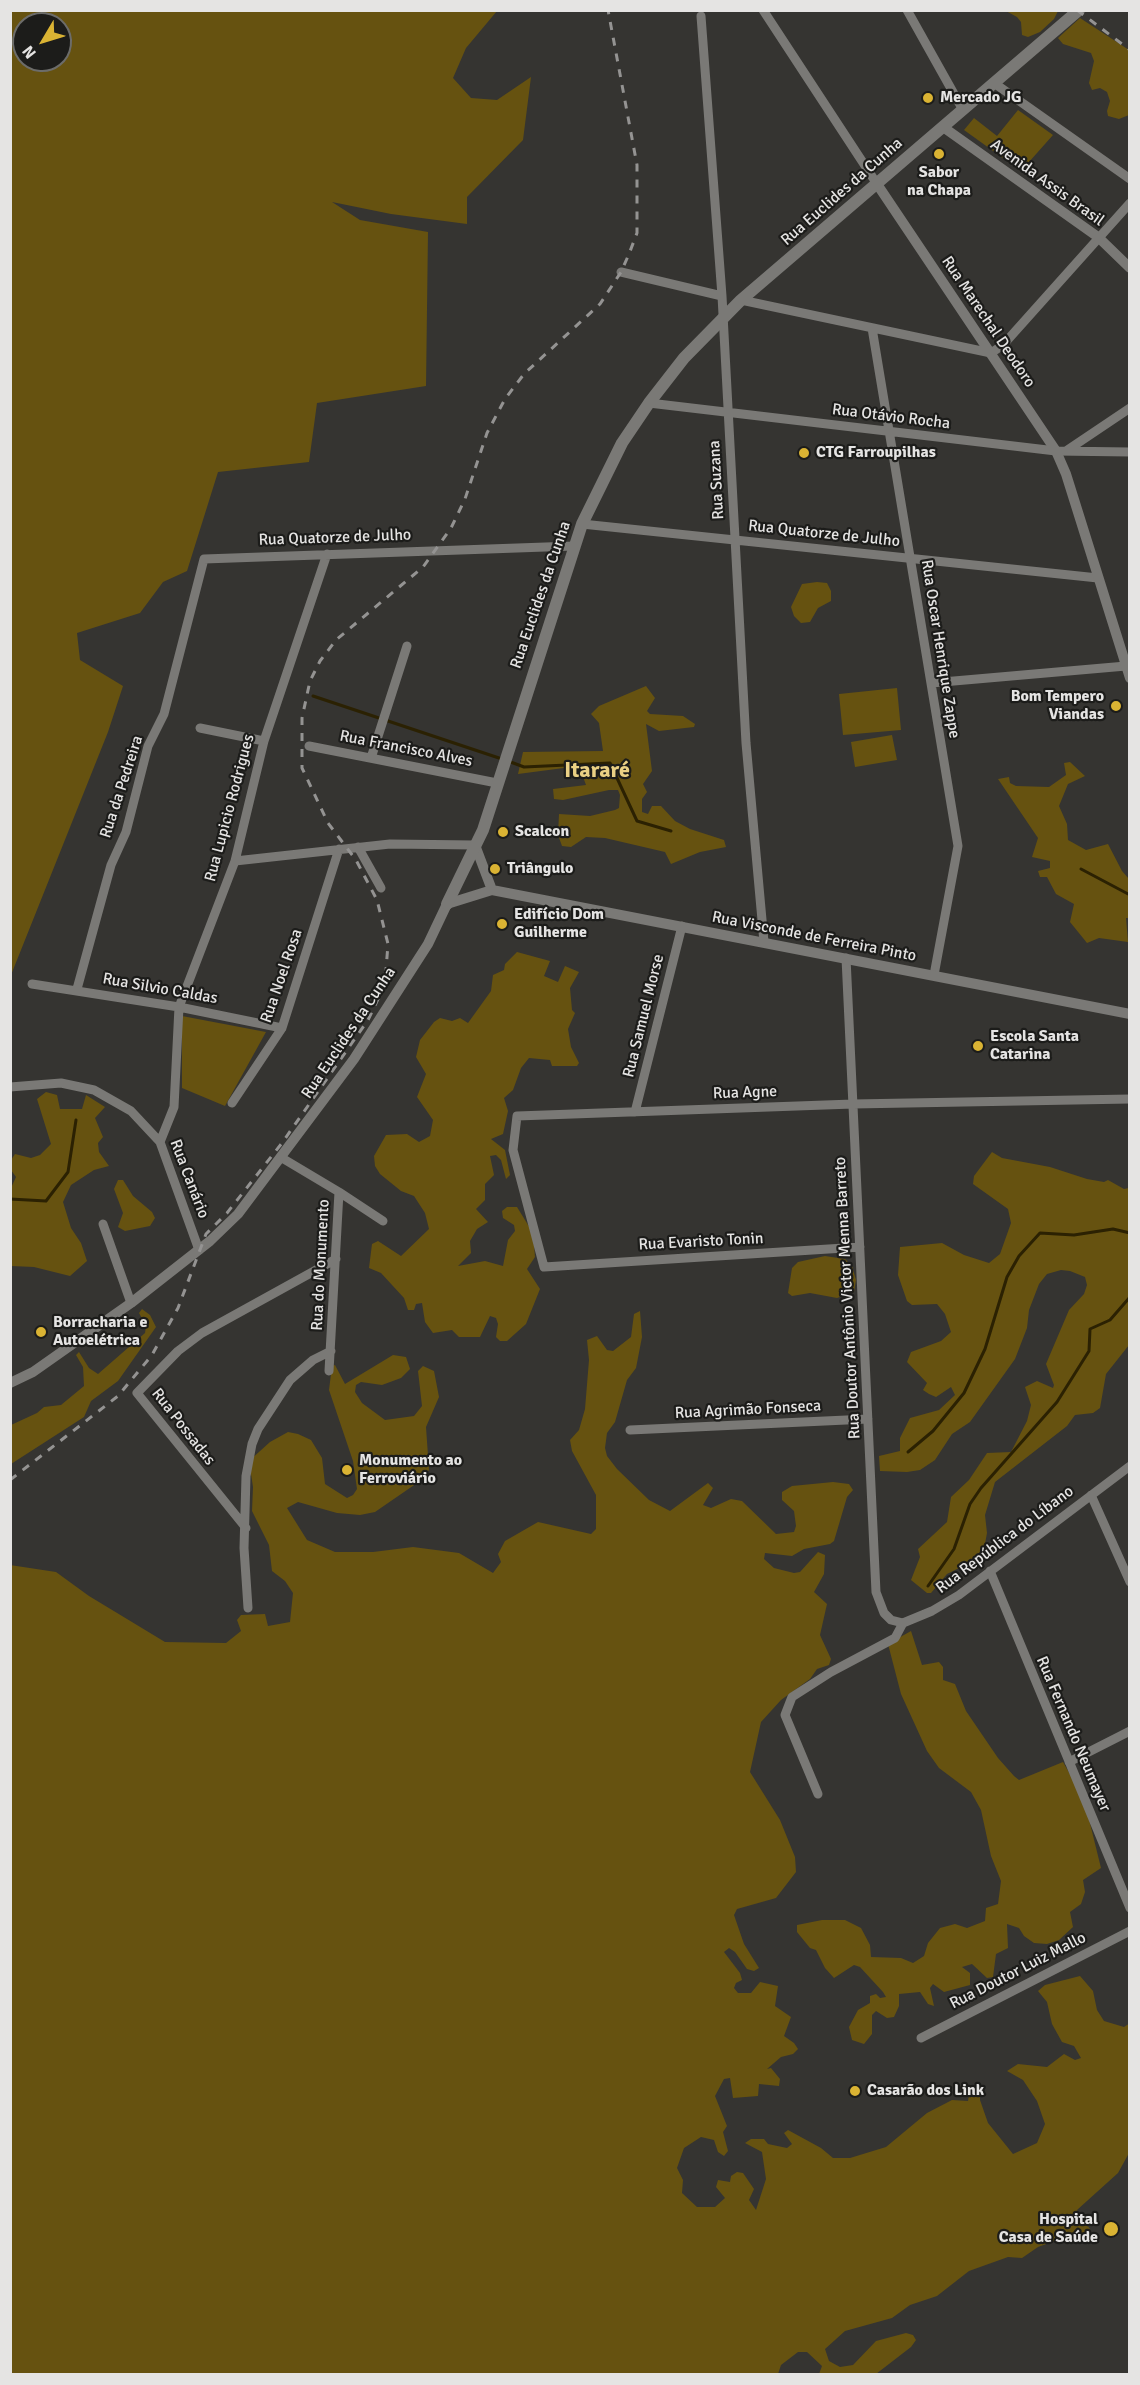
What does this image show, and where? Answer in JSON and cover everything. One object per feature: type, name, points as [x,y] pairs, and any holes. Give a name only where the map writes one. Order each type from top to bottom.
[{"type":"main road","name":"Rua Euclides da Cunha","points":[[447,904],[475,845],[582,524],[622,443],[649,403],[684,358],[741,300],[1079,10]]},
{"type":"street","name":"Rua Marechal Deodoro","points":[[763,10],[877,184],[1060,451],[1128,672]]},
{"type":"street","points":[[907,10],[963,111]]},
{"type":"street","name":"Rua Suzana","points":[[701,16],[722,296],[746,743],[764,942]]},
{"type":"street","points":[[994,83],[1130,179]]},
{"type":"street","name":"Avenida Assis Brasil","points":[[943,128],[1098,237],[1130,268]]},
{"type":"street","points":[[741,300],[991,353],[1003,345],[1130,203]]},
{"type":"street","points":[[621,272],[722,296]]},
{"type":"street","name":"Rua Oscar Henrique Zappe","points":[[872,328],[958,846],[934,975]]},
{"type":"street","name":"Rua Otávio Rocha","points":[[649,403],[1060,451],[1130,452]]},
{"type":"street","points":[[1060,451],[1130,408]]},
{"type":"street","name":"Rua Quatorze de Julho","points":[[582,524],[1098,578]]},
{"type":"street","name":"Rua Quatorze de Julho","points":[[204,559],[574,546]]},
{"type":"street","name":"Rua Lupicio Rodrigues","points":[[160,1142],[174,1107],[179,1007],[235,861],[264,741],[327,554]]},
{"type":"street","name":"Rua da Pedreira","points":[[77,989],[111,864],[126,832],[148,746],[164,714],[204,559]]},
{"type":"street","points":[[371,758],[407,646]]},
{"type":"street","points":[[931,683],[1128,672]]},
{"type":"street","points":[[200,728],[264,741]]},
{"type":"street","name":"Rua Francisco Alves","points":[[309,746],[497,783]]},
{"type":"street","points":[[235,861],[358,847],[421,843],[475,845],[492,890]]},
{"type":"street","points":[[358,847],[381,888]]},
{"type":"street","name":"Rua Noel Rosa","points":[[232,1103],[282,1028],[339,849]]},
{"type":"street","name":"Rua Visconde de Ferreira Pinto","points":[[447,904],[492,890],[1130,1014]]},
{"type":"street","name":"Rua Euclides da Cunha","points":[[10,1383],[33,1372],[131,1304],[199,1250],[238,1214],[354,1059],[428,944],[447,904]]},
{"type":"street","name":"Rua Samuel Morse","points":[[635,1112],[682,926]]},
{"type":"street","name":"Rua Doutor Antônio Victor Menna Barreto","points":[[846,958],[876,1592],[884,1613],[891,1620],[903,1623]]},
{"type":"street","name":"Rua Silvio Caldas","points":[[32,984],[77,989],[282,1028]]},
{"type":"street","name":"Rua Canário","points":[[10,1087],[61,1083],[94,1090],[131,1111],[160,1142],[199,1250]]},
{"type":"street","name":"Rua Agne","points":[[544,1266],[513,1150],[516,1116],[853,1104],[1130,1100]]},
{"type":"street","name":"Rua do Monumento","points":[[282,1158],[339,1192],[329,1371]]},
{"type":"street","points":[[339,1192],[383,1221]]},
{"type":"street","points":[[103,1224],[131,1304]]},
{"type":"street","name":"Rua Evaristo Tonin","points":[[544,1266],[860,1247]]},
{"type":"street","name":"Rua Possadas","points":[[246,1528],[137,1393],[178,1351],[202,1333],[336,1259]]},
{"type":"street","points":[[248,1608],[244,1548],[248,1457],[258,1429],[298,1372],[331,1351]]},
{"type":"street","name":"Rua Agrimão Fonseca","points":[[630,1430],[868,1419]]},
{"type":"street","name":"Rua República do Líbano","points":[[818,1794],[785,1715],[792,1697],[831,1672],[895,1638],[903,1623],[946,1603],[1130,1466]]},
{"type":"street","points":[[1091,1495],[1130,1582]]},
{"type":"street","name":"Rua Fernando Neumayer","points":[[990,1571],[1130,1908]]},
{"type":"street","points":[[1069,1762],[1130,1731]]},
{"type":"street","name":"Rua Doutor Luiz Mallo","points":[[921,2038],[1130,1930]]},
{"type":"shaded area","points":[[10,11],[497,11],[466,48],[453,78],[471,98],[497,100],[531,77],[523,140],[467,197],[467,224],[391,214],[332,202],[360,220],[428,232],[426,386],[317,403],[309,462],[218,472],[187,571],[163,582],[140,613],[77,633],[80,660],[123,686],[108,732],[11,975]]},
{"type":"shaded area","points":[[1006,11],[1058,11],[1054,19],[1040,32],[1028,37],[1022,35],[1021,22],[1017,17]]},
{"type":"shaded area","points":[[1080,18],[1129,50],[1129,115],[1119,119],[1108,116],[1110,101],[1107,92],[1100,88],[1092,90],[1089,83],[1094,61],[1091,53],[1063,44],[1058,38]]},
{"type":"shaded area","points":[[1018,110],[1053,135],[1021,171],[964,130],[974,118],[997,136]]},
{"type":"shaded area","points":[[827,583],[831,591],[831,601],[818,608],[810,622],[801,623],[794,616],[791,607],[802,584]]},
{"type":"shaded area","points":[[646,686],[655,698],[647,711],[650,714],[683,716],[695,724],[694,727],[659,731],[646,724],[652,771],[643,784],[647,792],[642,799],[642,812],[648,814],[652,806],[661,806],[675,821],[690,829],[724,840],[726,847],[700,852],[671,864],[665,852],[605,838],[586,837],[571,847],[562,846],[558,835],[559,814],[590,816],[615,810],[619,808],[618,790],[563,800],[554,799],[553,789],[586,785],[579,766],[518,774],[523,752],[603,751],[599,723],[591,714],[599,706]]},
{"type":"shaded area","points":[[897,688],[901,730],[843,735],[839,694]]},
{"type":"shaded area","points":[[892,735],[897,760],[855,767],[851,742]]},
{"type":"shaded area","points":[[1070,762],[1085,776],[1068,784],[1059,806],[1067,824],[1068,840],[1086,850],[1108,844],[1122,871],[1129,879],[1129,918],[1126,918],[1128,942],[1099,938],[1087,943],[1070,922],[1074,904],[1056,894],[1047,877],[1040,877],[1038,871],[1050,868],[1050,861],[1032,857],[1038,838],[998,779],[1009,777],[1010,783],[1016,786],[1049,787],[1066,775],[1064,763]]},
{"type":"shaded area","points":[[517,952],[550,961],[544,976],[558,982],[565,966],[579,972],[570,988],[572,1010],[575,1013],[568,1029],[571,1047],[579,1063],[577,1066],[552,1066],[550,1060],[529,1058],[521,1068],[513,1090],[504,1098],[508,1111],[503,1134],[491,1139],[505,1150],[510,1175],[506,1179],[501,1160],[496,1155],[490,1156],[494,1175],[485,1184],[485,1200],[476,1209],[488,1222],[477,1229],[470,1241],[471,1253],[458,1266],[485,1261],[503,1266],[508,1240],[515,1231],[514,1225],[503,1218],[502,1211],[507,1207],[517,1207],[533,1233],[535,1257],[527,1269],[540,1289],[526,1324],[507,1341],[500,1341],[496,1337],[498,1324],[496,1318],[490,1316],[480,1337],[459,1337],[452,1330],[433,1333],[425,1322],[422,1303],[416,1304],[414,1310],[408,1310],[404,1298],[381,1273],[369,1268],[372,1244],[378,1241],[401,1256],[429,1229],[425,1213],[414,1196],[401,1191],[380,1174],[375,1166],[374,1156],[386,1135],[407,1134],[419,1142],[430,1136],[433,1120],[417,1097],[426,1074],[416,1057],[420,1040],[440,1018],[452,1021],[460,1018],[468,1023],[491,991],[493,975],[504,970],[505,964]]},
{"type":"shaded area","points":[[182,1016],[266,1032],[225,1106],[182,1088]]},
{"type":"shaded area","points":[[46,1092],[57,1095],[60,1109],[82,1109],[86,1095],[105,1107],[95,1118],[103,1137],[98,1143],[99,1152],[109,1166],[94,1170],[71,1185],[63,1202],[71,1228],[81,1243],[87,1261],[70,1276],[34,1267],[11,1266],[11,1188],[16,1177],[11,1170],[11,1160],[15,1154],[31,1158],[40,1155],[51,1144],[37,1099]]},
{"type":"shaded area","points":[[992,1152],[1002,1158],[1050,1167],[1087,1179],[1104,1182],[1108,1180],[1124,1189],[1129,1188],[1129,1345],[1106,1374],[1100,1408],[1093,1413],[1075,1415],[1067,1426],[995,1482],[985,1515],[987,1533],[984,1549],[967,1564],[947,1574],[931,1593],[927,1593],[911,1580],[920,1557],[918,1549],[947,1522],[951,1497],[969,1480],[987,1453],[1011,1452],[1027,1421],[1031,1405],[1025,1387],[1037,1381],[1053,1388],[1046,1364],[1069,1310],[1084,1294],[1087,1285],[1085,1277],[1070,1271],[1061,1270],[1047,1274],[1039,1284],[1029,1310],[1027,1328],[1015,1359],[970,1422],[952,1434],[935,1460],[920,1470],[880,1471],[879,1456],[900,1451],[900,1438],[910,1418],[939,1410],[955,1395],[951,1387],[936,1397],[923,1390],[927,1383],[907,1362],[911,1352],[941,1341],[951,1332],[945,1314],[937,1304],[912,1305],[907,1301],[898,1275],[900,1247],[942,1243],[964,1255],[989,1263],[1000,1254],[1011,1223],[1008,1209],[973,1184],[974,1176]]},
{"type":"shaded area","points":[[118,1180],[123,1180],[133,1196],[152,1212],[155,1218],[150,1226],[125,1231],[118,1227],[123,1213],[114,1189]]},
{"type":"shaded area","points":[[825,1256],[845,1259],[852,1266],[856,1280],[854,1292],[837,1298],[810,1293],[792,1296],[788,1293],[792,1268],[798,1262]]},
{"type":"shaded area","points":[[142,1309],[150,1315],[156,1327],[118,1381],[91,1401],[84,1417],[11,1464],[11,1425],[37,1413],[44,1407],[61,1405],[84,1386],[83,1367],[76,1355],[79,1352],[89,1368],[98,1374],[145,1333],[146,1326],[139,1313]]},
{"type":"shaded area","points":[[640,1311],[642,1337],[636,1368],[627,1380],[615,1422],[607,1433],[605,1448],[607,1456],[617,1469],[649,1500],[670,1511],[708,1483],[713,1488],[703,1505],[711,1508],[731,1499],[742,1501],[776,1534],[794,1532],[796,1526],[794,1511],[782,1500],[782,1492],[792,1486],[833,1482],[849,1484],[853,1490],[847,1497],[834,1541],[830,1544],[804,1549],[792,1556],[765,1553],[764,1559],[774,1568],[794,1573],[800,1572],[818,1552],[825,1555],[824,1574],[814,1592],[827,1604],[820,1635],[831,1659],[829,1665],[817,1669],[810,1679],[781,1700],[761,1722],[750,1772],[780,1820],[795,1857],[796,1872],[776,1898],[737,1909],[734,1915],[744,1944],[759,1968],[754,1971],[747,1969],[735,1952],[729,1948],[724,1952],[740,1973],[742,1980],[736,1983],[734,1988],[738,1993],[751,1993],[760,1982],[778,1986],[775,2006],[791,2017],[784,2036],[798,2049],[793,2054],[781,2057],[767,2069],[771,2068],[780,2079],[779,2086],[759,2084],[758,2096],[733,2098],[730,2078],[724,2079],[715,2096],[727,2126],[723,2132],[728,2151],[724,2156],[718,2152],[714,2140],[701,2137],[684,2148],[677,2168],[683,2180],[682,2193],[697,2207],[715,2207],[725,2198],[716,2187],[718,2180],[730,2182],[731,2176],[737,2172],[743,2173],[754,2189],[749,2200],[756,2210],[766,2179],[762,2152],[745,2143],[751,2139],[764,2139],[768,2144],[787,2148],[792,2144],[784,2133],[788,2130],[821,2148],[833,2158],[850,2158],[886,2147],[927,2113],[952,2100],[968,2101],[969,2094],[980,2085],[980,2100],[988,2123],[1013,2154],[1037,2143],[1045,2124],[1037,2101],[1023,2080],[1007,2071],[1018,2064],[1047,2067],[1064,2054],[1075,2060],[1081,2058],[1074,2046],[1062,2042],[1052,2024],[1047,2002],[1038,1991],[1045,1985],[1080,1976],[1093,1991],[1097,2010],[1104,2021],[1124,2027],[1130,2023],[1129,2153],[1118,2173],[1077,2210],[1090,2229],[1091,2236],[1088,2241],[1070,2236],[1038,2247],[1022,2258],[1008,2257],[969,2271],[937,2296],[910,2305],[892,2318],[845,2331],[825,2349],[829,2361],[840,2367],[853,2365],[876,2341],[906,2333],[913,2335],[916,2340],[911,2347],[876,2374],[819,2374],[822,2366],[807,2352],[798,2352],[781,2365],[778,2374],[11,2374],[10,1565],[56,1572],[89,1596],[165,1642],[226,1643],[241,1631],[237,1620],[241,1615],[265,1614],[268,1626],[290,1622],[293,1593],[285,1581],[272,1571],[269,1545],[252,1511],[253,1487],[249,1461],[270,1442],[288,1432],[298,1434],[311,1440],[322,1458],[325,1484],[347,1498],[353,1495],[357,1489],[353,1461],[329,1390],[332,1366],[335,1365],[345,1384],[393,1355],[406,1357],[410,1369],[401,1378],[382,1385],[361,1382],[356,1385],[355,1392],[362,1403],[385,1420],[414,1416],[422,1406],[418,1371],[423,1366],[434,1371],[439,1397],[426,1427],[429,1470],[420,1481],[375,1512],[360,1515],[337,1513],[298,1502],[287,1508],[307,1540],[335,1552],[373,1552],[413,1547],[459,1553],[493,1573],[501,1562],[498,1554],[505,1541],[538,1522],[591,1534],[596,1529],[596,1495],[572,1451],[570,1440],[579,1430],[585,1409],[589,1360],[587,1340],[597,1336],[607,1350],[613,1351],[631,1337],[634,1314]]},
{"type":"shaded area","points":[[911,1631],[922,1665],[939,1662],[943,1667],[943,1680],[955,1684],[966,1711],[998,1758],[1014,1776],[1019,1780],[1063,1762],[1084,1799],[1101,1868],[1083,1880],[1085,1892],[1081,1904],[1070,1912],[1073,1927],[1059,1940],[1047,1944],[1034,1943],[1024,1936],[1019,1928],[1007,1924],[1008,1948],[996,1954],[993,1977],[987,1978],[972,1964],[962,1967],[970,1973],[970,1985],[944,1992],[933,1984],[930,1988],[934,2006],[928,2004],[920,1992],[899,1994],[899,2006],[894,2017],[887,2018],[876,2011],[872,2015],[872,2034],[864,2044],[852,2040],[849,2027],[858,2010],[870,2003],[870,1996],[876,1994],[880,1998],[886,1997],[860,1967],[854,1965],[834,1978],[825,1968],[816,1950],[810,1948],[797,1932],[797,1925],[822,1920],[845,1920],[861,1928],[870,1945],[871,1957],[901,1958],[913,1963],[924,1956],[928,1943],[940,1928],[955,1924],[967,1928],[985,1921],[986,1908],[998,1904],[1001,1881],[991,1856],[981,1810],[971,1792],[939,1768],[927,1751],[901,1694],[888,1644]]},
{"type":"waterway","points":[[313,696],[502,759]]},
{"type":"waterway","points":[[508,761],[524,767],[610,763],[637,821],[671,831]]},
{"type":"waterway","points":[[1081,869],[1130,895]]},
{"type":"waterway","points":[[10,1199],[46,1201],[68,1172],[76,1120]]},
{"type":"waterway","points":[[908,1452],[933,1431],[964,1393],[985,1349],[1007,1277],[1019,1256],[1040,1233],[1074,1235],[1113,1229],[1130,1233]]},
{"type":"waterway","points":[[928,1586],[954,1549],[970,1504],[981,1488],[1057,1402],[1089,1351],[1090,1329],[1110,1320],[1130,1297]]},
{"type":"railway","points":[[10,1480],[118,1396],[152,1355],[178,1308],[206,1234],[227,1213],[282,1143],[368,1020],[379,997],[386,970],[388,944],[377,900],[356,860],[328,823],[302,768],[302,718],[310,681],[320,661],[336,640],[423,567],[451,528],[465,499],[487,433],[505,399],[524,374],[600,304],[621,272],[629,254],[637,233],[637,165],[608,10]]},
{"type":"railway","points":[[1077,10],[1130,50]]},
{"type":"place","name":"Mercado JG","points":[[928,98]]},
{"type":"place","name":"Sabor na Chapa","points":[[939,154]]},
{"type":"place","name":"CTG Farroupilhas","points":[[804,453]]},
{"type":"place","name":"Bom Tempero Viandas","points":[[1116,706]]},
{"type":"place","name":"Scalcon","points":[[503,832]]},
{"type":"place","name":"Triângulo","points":[[495,869]]},
{"type":"place","name":"Edifício Dom Guilherme","points":[[502,924]]},
{"type":"place","name":"Escola Santa Catarina","points":[[978,1046]]},
{"type":"place","name":"Borracharia e Autoelétrica","points":[[41,1332]]},
{"type":"place","name":"Monumento ao Ferroviário","points":[[347,1470]]},
{"type":"place","name":"Casarão dos Link","points":[[855,2091]]},
{"type":"place","name":"Hospital Casa de Saúde","points":[[1111,2229]]},
{"type":"district","name":"Itararé","points":[[597,771]]}]
